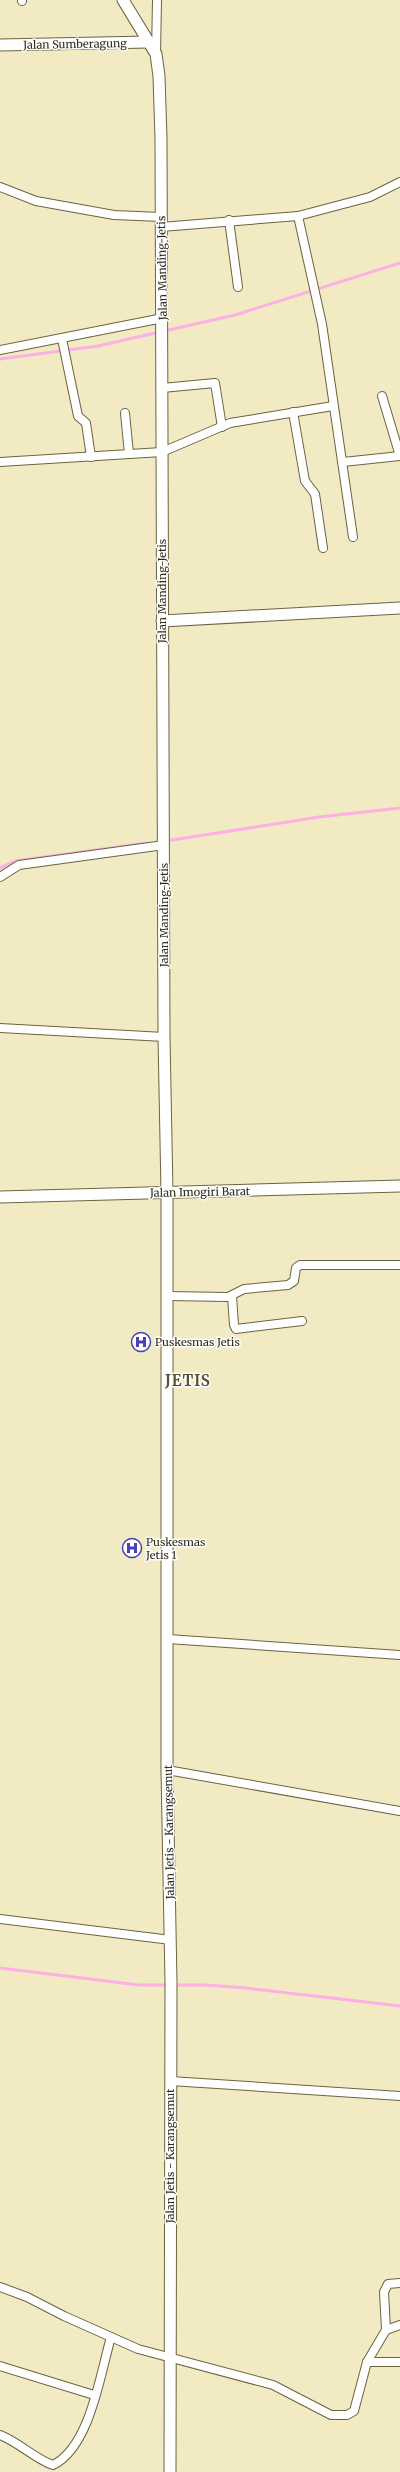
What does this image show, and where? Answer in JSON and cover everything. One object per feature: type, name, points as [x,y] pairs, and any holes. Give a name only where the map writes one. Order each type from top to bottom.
[{"type":"main road","name":"Jalan Manding-Jetis","points":[[123,0],[156,54],[160,92],[163,321],[162,621],[164,1037],[167,1192]]},
{"type":"main road","name":"Jalan Sumberagung","points":[[0,45],[150,42]]},
{"type":"main road","points":[[162,621],[400,608]]},
{"type":"main road","name":"Jalan Imogiri Barat","points":[[0,1197],[400,1186]]},
{"type":"main road","name":"Jalan Jetis - Karangsemut","points":[[167,1192],[167,1770],[171,1986],[170,2472]]},
{"type":"street","points":[[156,54],[157,0]]},
{"type":"street","points":[[0,187],[36,201],[161,222],[298,216],[370,197],[400,182]]},
{"type":"street","points":[[298,216],[317,303],[343,462],[352,537]]},
{"type":"street","points":[[229,220],[238,287]]},
{"type":"street","points":[[0,350],[63,341],[163,321]]},
{"type":"street","points":[[63,341],[78,416],[86,423],[91,456]]},
{"type":"street","points":[[162,388],[215,383],[222,427]]},
{"type":"street","points":[[343,462],[400,456],[382,396]]},
{"type":"street","points":[[0,462],[162,452],[222,427],[293,412],[333,406]]},
{"type":"street","points":[[293,412],[305,481],[315,494],[323,548]]},
{"type":"street","points":[[125,413],[129,454]]},
{"type":"street","points":[[0,877],[19,865],[164,843]]},
{"type":"street","points":[[0,1028],[164,1037]]},
{"type":"street","points":[[167,1296],[232,1296],[244,1289],[292,1284],[296,1268],[300,1265],[400,1265]]},
{"type":"street","points":[[232,1296],[234,1325],[236,1329],[302,1321]]},
{"type":"street","points":[[168,1639],[400,1655]]},
{"type":"street","points":[[167,1770],[400,1811]]},
{"type":"street","points":[[0,1919],[170,1940]]},
{"type":"street","points":[[170,2082],[400,2096]]},
{"type":"street","points":[[0,2288],[27,2297],[138,2349],[170,2356],[273,2385],[331,2415],[347,2415],[354,2411],[367,2362],[386,2330],[384,2292],[388,2284],[400,2283]]},
{"type":"street","points":[[386,2330],[400,2325]]},
{"type":"street","points":[[0,2435],[29,2450],[43,2462],[53,2465],[63,2461],[75,2447],[86,2428],[111,2337]]},
{"type":"street","points":[[367,2362],[400,2362]]},
{"type":"street","points":[[0,2366],[94,2396]]},
{"type":"waterway","points":[[0,359],[98,346],[235,315],[400,263]]},
{"type":"waterway","points":[[166,841],[319,817],[400,808]]},
{"type":"waterway","points":[[0,868],[15,861],[147,843]]},
{"type":"waterway","points":[[0,1968],[139,1985],[206,1985],[246,1988],[400,2006]]},
{"type":"place","name":"Puskesmas Jetis","points":[[141,1342]]},
{"type":"place","name":"Puskesmas Jetis 1","points":[[132,1548]]},
{"type":"district","name":"JETIS","points":[[188,1380]]}]
